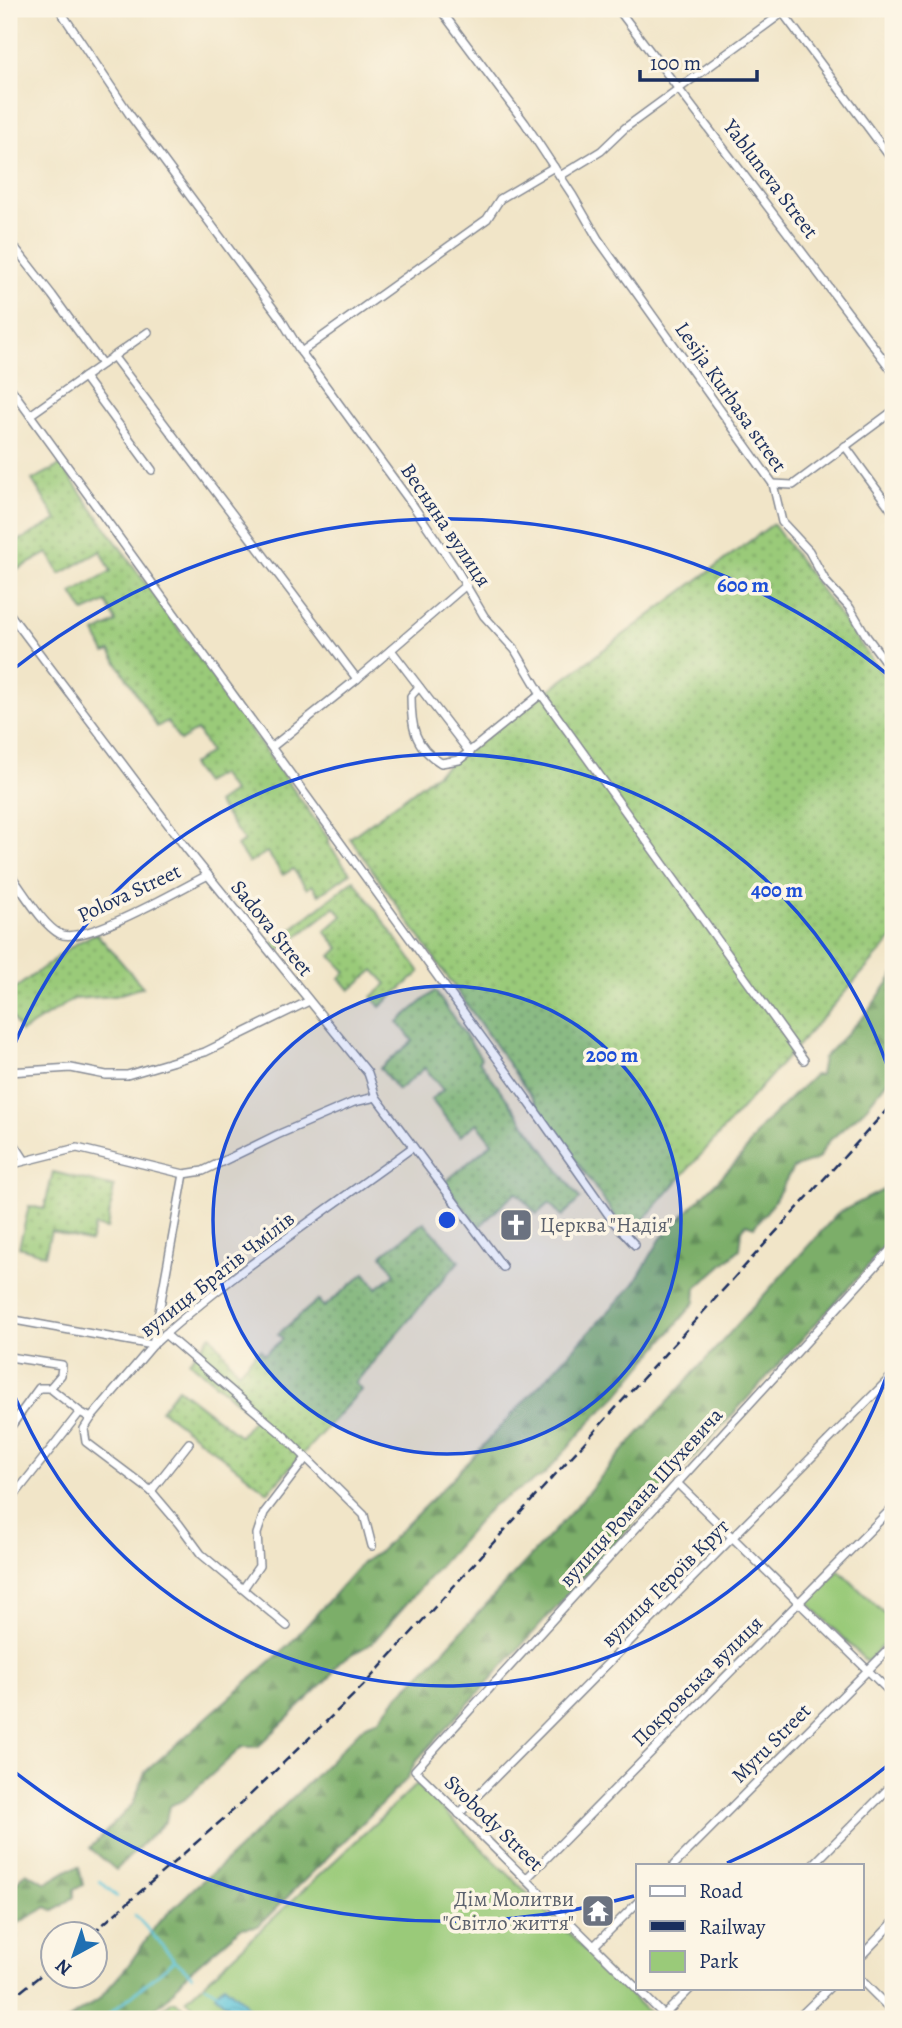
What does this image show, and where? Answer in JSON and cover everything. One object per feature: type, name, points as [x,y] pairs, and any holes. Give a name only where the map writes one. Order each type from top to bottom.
[{"type":"street","name":"Весняна вулиця","points":[[59,9],[130,115],[281,319],[301,352],[407,496],[484,616],[515,650],[541,694],[804,1060]]},
{"type":"street","name":"Lesija Kurbasa street","points":[[440,9],[525,123],[598,239],[773,484],[782,522],[809,551],[826,582],[850,608],[893,672]]},
{"type":"street","name":"Yabluneva Street","points":[[618,9],[681,88],[893,372]]},
{"type":"street","points":[[559,176],[601,152],[625,128],[777,17],[782,9],[893,161]]},
{"type":"street","points":[[301,352],[487,219],[500,199],[554,167]]},
{"type":"street","points":[[9,240],[102,364]]},
{"type":"street","points":[[30,415],[148,332]]},
{"type":"street","points":[[113,356],[357,679]]},
{"type":"street","points":[[84,377],[152,470]]},
{"type":"street","points":[[9,386],[612,1221],[635,1245]]},
{"type":"street","points":[[773,484],[793,485],[893,411]]},
{"type":"street","points":[[845,446],[893,512]]},
{"type":"street","points":[[272,747],[357,679],[466,585]]},
{"type":"street","name":"Sadova Street","points":[[9,613],[208,875],[368,1073],[376,1097],[503,1267]]},
{"type":"street","points":[[391,650],[470,753]]},
{"type":"street","points":[[419,687],[411,696],[411,723],[427,755],[441,763],[459,760],[470,753],[541,694]]},
{"type":"street","name":"Polova Street","points":[[9,873],[46,921],[61,934],[74,937],[102,928],[208,875]]},
{"type":"street","points":[[9,1072],[71,1068],[106,1075],[127,1075],[205,1052],[309,1001]]},
{"type":"street","points":[[9,1165],[77,1147],[184,1174],[203,1171],[354,1102],[376,1097]]},
{"type":"street","points":[[9,1136],[24,1159]]},
{"type":"street","name":"вулиця Братів Чмілів","points":[[91,1418],[165,1334],[233,1279],[413,1147]]},
{"type":"street","points":[[9,1319],[153,1345],[184,1174]]},
{"type":"street","name":"вулиця Романа Шухевича","points":[[415,1770],[893,1247]]},
{"type":"street","points":[[165,1334],[306,1458],[363,1515],[372,1546]]},
{"type":"street","points":[[9,1357],[62,1365],[61,1375],[50,1388]]},
{"type":"street","name":"вулиця Героїв Крут","points":[[460,1814],[893,1375]]},
{"type":"street","points":[[9,1429],[39,1388],[50,1388],[91,1418],[84,1429],[86,1442],[151,1492],[201,1554],[287,1626]]},
{"type":"street","points":[[9,1412],[16,1419]]},
{"type":"street","points":[[9,1501],[80,1412]]},
{"type":"street","points":[[151,1492],[189,1443]]},
{"type":"street","points":[[243,1588],[259,1566],[257,1534],[264,1513],[306,1458]]},
{"type":"street","points":[[677,1483],[893,1695]]},
{"type":"street","name":"Покровська вулиця","points":[[526,1879],[893,1507]]},
{"type":"street","name":"Myru Street","points":[[675,1864],[893,1644]]},
{"type":"street","name":"Svobody Street","points":[[415,1770],[636,1987]]},
{"type":"street","points":[[814,1864],[893,1784]]},
{"type":"street","points":[[594,1946],[636,1904]]},
{"type":"street","points":[[864,1953],[893,1923]]},
{"type":"street","points":[[864,1983],[893,2011]]},
{"type":"street","name":"Svobody Street","points":[[639,1990],[666,2017]]},
{"type":"street","points":[[666,2017],[689,1990]]},
{"type":"street","points":[[797,2019],[827,1990]]},
{"type":"green space","points":[[61,465],[328,838],[328,844],[350,873],[319,895],[312,885],[307,889],[293,869],[283,875],[267,852],[249,863],[237,846],[244,841],[217,803],[233,792],[220,774],[204,783],[191,765],[210,752],[197,730],[180,741],[167,721],[157,727],[110,651],[105,653],[95,633],[116,622],[106,602],[84,612],[72,593],[111,571],[101,551],[60,574],[48,553],[9,574],[9,546],[57,520],[32,480]]},
{"type":"green space","points":[[773,524],[893,689],[893,938],[629,1236],[350,838]]},
{"type":"green space","points":[[354,880],[420,972],[380,1007],[372,997],[387,984],[374,970],[350,990],[340,978],[346,972],[331,956],[339,948],[325,931],[342,916],[335,907],[276,953],[271,945]]},
{"type":"green space","points":[[96,933],[143,987],[114,996],[74,999],[21,1032],[9,1012],[9,993],[75,944]]},
{"type":"green space","points":[[893,976],[893,1074],[864,1110],[828,1142],[818,1159],[793,1168],[772,1205],[754,1227],[746,1224],[742,1231],[740,1249],[696,1288],[695,1302],[617,1396],[591,1421],[544,1475],[493,1505],[372,1643],[339,1662],[330,1677],[258,1747],[242,1747],[184,1800],[169,1806],[166,1821],[116,1870],[90,1848],[133,1804],[145,1772],[289,1645],[362,1563],[380,1551],[450,1481],[634,1284],[661,1238],[741,1157],[761,1127],[814,1075],[820,1075],[823,1058],[866,1014]]},
{"type":"green space","points":[[435,991],[481,1058],[479,1061],[580,1199],[562,1216],[549,1203],[537,1214],[516,1192],[479,1227],[444,1183],[492,1143],[477,1123],[460,1136],[431,1099],[443,1090],[425,1068],[398,1090],[380,1068],[413,1041],[398,1022]]},
{"type":"green space","points":[[53,1172],[114,1187],[107,1229],[95,1226],[90,1242],[51,1231],[45,1255],[19,1247],[29,1206],[44,1209]]},
{"type":"green space","points":[[883,1190],[893,1191],[893,1239],[416,1761],[407,1779],[258,1926],[241,1928],[187,1974],[162,2004],[136,2019],[69,2019],[108,1990],[158,1923],[194,1888],[309,1782],[365,1725],[379,1720],[397,1697],[432,1663],[576,1507],[615,1460],[838,1213]]},
{"type":"green space","points":[[424,1222],[459,1261],[355,1383],[361,1390],[268,1492],[161,1410],[178,1388],[240,1436],[255,1417],[189,1361],[211,1335],[238,1372],[260,1349],[265,1354],[283,1339],[278,1334],[318,1300],[324,1307],[365,1273],[377,1288],[395,1274],[382,1255]]},
{"type":"green space","points":[[839,1570],[893,1622],[893,1634],[867,1662],[807,1602]]},
{"type":"green space","points":[[417,1784],[655,2019],[210,2019],[186,2000]]},
{"type":"green space","points":[[79,1867],[83,1885],[74,1890],[74,1897],[54,1911],[47,1907],[15,1925],[11,1928],[17,1938],[9,1943],[9,1891],[26,1872],[46,1883],[70,1869]]},
{"type":"green space","points":[[172,2001],[176,2001],[187,2012],[183,2019],[152,2019]]},
{"type":"water","points":[[224,1985],[244,2002],[253,2016],[237,2013],[215,1995]]},
{"type":"waterway","points":[[100,1881],[117,1897]]},
{"type":"waterway","points":[[135,1915],[192,1976]]},
{"type":"waterway","points":[[103,2019],[175,1960]]},
{"type":"waterway","points":[[204,1985],[219,1994]]},
{"type":"waterway","points":[[251,2015],[269,2019]]},
{"type":"railway","points":[[108,1920],[246,1799],[363,1686],[893,1103]]},
{"type":"railway","points":[[9,2001],[38,1977]]},
{"type":"place","name":"Церква \"Надія\"","points":[[516,1225]]},
{"type":"place","name":"Дім Молитви \"Світло життя\"","points":[[598,1911]]}]
